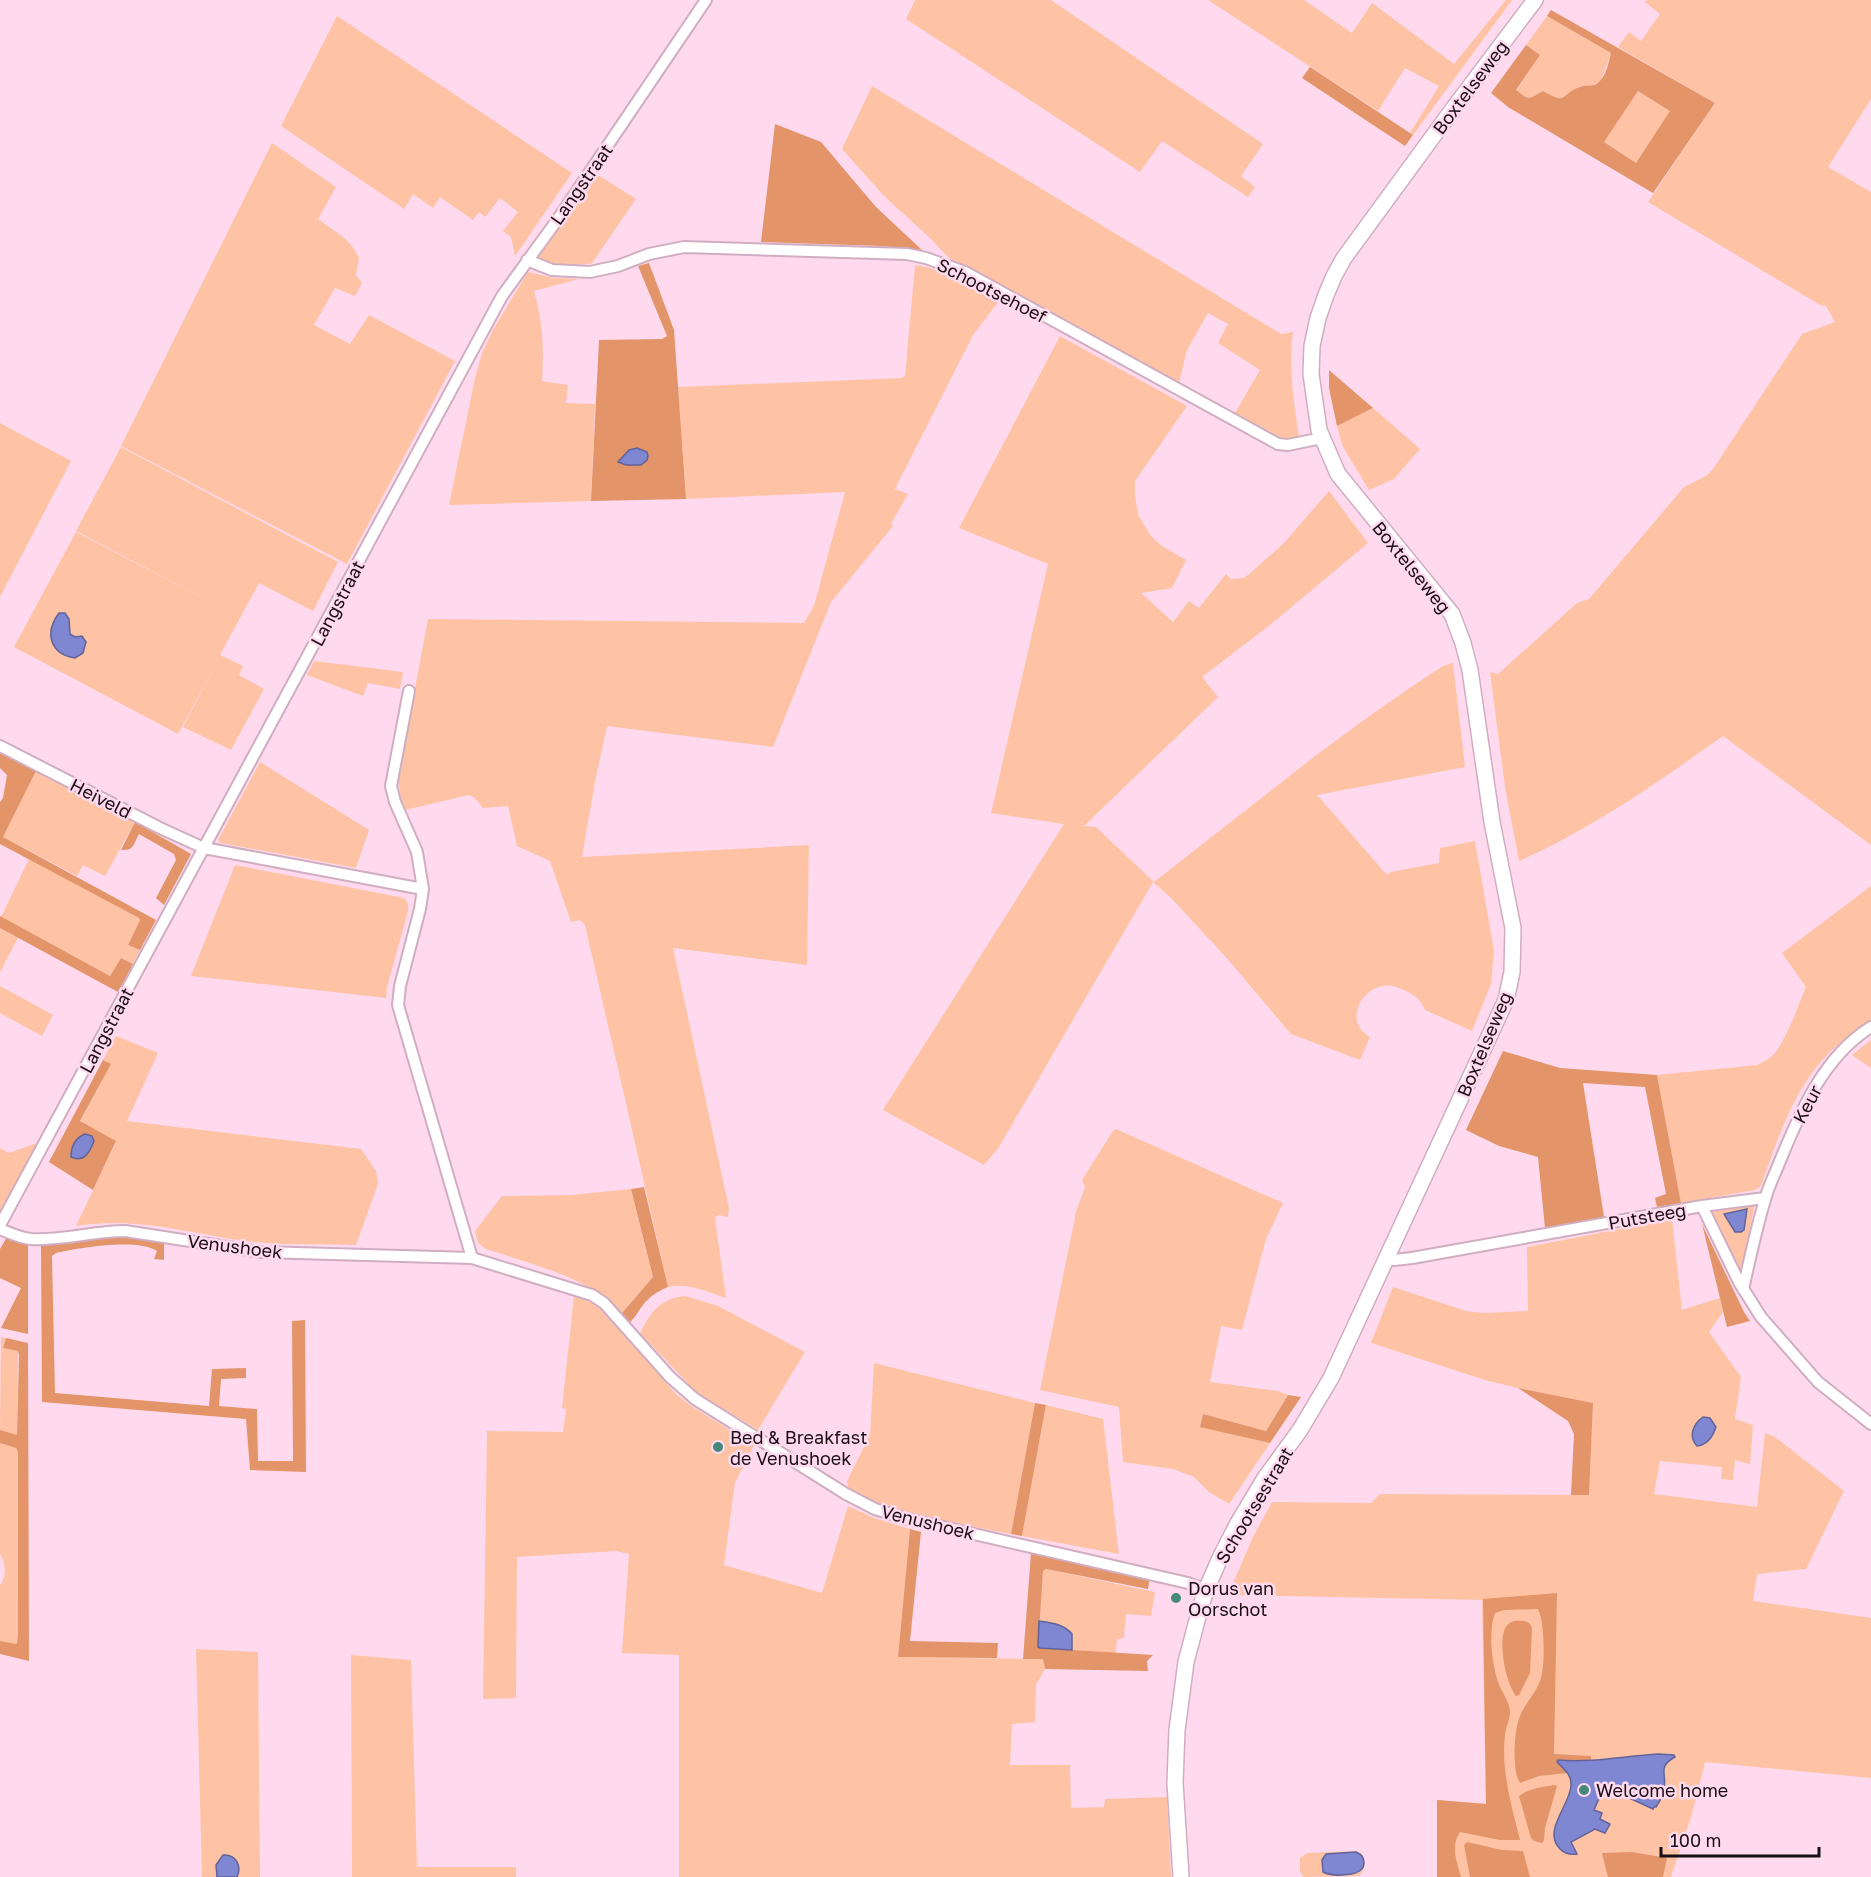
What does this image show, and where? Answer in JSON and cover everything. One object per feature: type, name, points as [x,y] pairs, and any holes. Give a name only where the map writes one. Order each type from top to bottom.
[{"type":"main road","name":"Boxtelseweg","points":[[1388,1258],[1506,1000],[1512,972],[1513,928],[1492,822],[1470,670],[1463,643],[1452,614],[1338,474],[1319,430],[1311,374],[1312,346],[1318,318],[1334,276],[1344,258],[1535,0]]},
{"type":"main road","name":"Schootsestraat","points":[[1181,1877],[1175,1782],[1177,1724],[1186,1662],[1206,1590],[1238,1523],[1265,1478],[1300,1430],[1331,1378],[1388,1258]]},
{"type":"street","name":"Langstraat","points":[[0,1227],[502,297],[573,197],[706,0]]},
{"type":"street","name":"Schootsehoef","points":[[528,260],[552,270],[590,272],[618,266],[649,254],[684,247],[907,254],[926,258],[965,273],[1278,444],[1288,445],[1322,438]]},
{"type":"street","points":[[409,691],[391,786],[417,852],[423,889],[400,986],[398,1005],[472,1258]]},
{"type":"street","name":"Heiveld","points":[[0,746],[204,848]]},
{"type":"street","points":[[204,848],[423,889]]},
{"type":"street","name":"Keur","points":[[1743,1289],[1765,1198],[1791,1134],[1815,1087],[1837,1056],[1871,1027]]},
{"type":"street","points":[[1702,1206],[1765,1198]]},
{"type":"street","name":"Putsteeg","points":[[1388,1258],[1394,1260],[1412,1258],[1702,1206],[1743,1289],[1761,1317],[1818,1382],[1871,1424]]},
{"type":"street","name":"Venushoek","points":[[0,1227],[30,1239],[125,1231],[261,1252],[472,1258],[592,1295],[604,1303],[670,1377],[695,1399],[846,1494],[875,1509],[904,1518],[1188,1583],[1206,1590]]},
{"type":"shaded area","points":[[915,0],[1051,0],[1263,144],[1241,176],[1255,187],[1248,197],[1162,141],[1140,172],[906,19]]},
{"type":"shaded area","points":[[1208,0],[1304,0],[1352,33],[1372,3],[1454,64],[1506,0],[1512,0],[1413,135],[1410,133],[1439,86],[1405,68],[1378,111]]},
{"type":"shaded area","points":[[1647,0],[1871,0],[1871,99],[1828,167],[1871,192],[1871,845],[1723,736],[1598,820],[1519,861],[1505,787],[1490,672],[1498,674],[1577,603],[1589,599],[1684,487],[1706,476],[1713,469],[1802,334],[1835,322],[1826,306],[1820,305],[1648,202],[1715,103],[1618,47],[1629,32],[1641,41],[1660,14],[1645,2]]},
{"type":"shaded area","points":[[1551,10],[1715,103],[1653,193],[1508,107],[1491,93],[1526,45],[1540,55],[1516,90],[1524,96],[1532,97],[1543,91],[1560,98],[1582,86],[1594,85],[1601,79],[1611,53],[1547,16]],"holes":[[[1638,91],[1670,111],[1636,163],[1604,142]]]},
{"type":"shaded area","points":[[337,16],[572,173],[515,256],[511,237],[503,231],[518,212],[500,198],[485,217],[479,212],[473,220],[440,197],[433,208],[413,194],[404,209],[281,126]]},
{"type":"shaded area","points":[[1547,16],[1611,53],[1601,81],[1579,87],[1562,98],[1555,98],[1543,91],[1527,98],[1516,91],[1540,55],[1526,45]]},
{"type":"shaded area","points":[[1310,67],[1413,135],[1405,146],[1302,78]]},
{"type":"shaded area","points":[[872,86],[1281,334],[1293,332],[1291,371],[1298,439],[1288,441],[1235,413],[1260,370],[1218,343],[1228,324],[1208,313],[1187,350],[1179,383],[949,258],[885,197],[842,149]]},
{"type":"shaded area","points":[[1638,91],[1671,111],[1636,163],[1604,142]]},
{"type":"shaded area","points":[[775,124],[821,142],[876,207],[922,250],[881,246],[761,242]]},
{"type":"shaded area","points":[[272,143],[336,187],[318,219],[347,240],[359,258],[356,275],[362,283],[355,296],[335,288],[314,325],[350,344],[369,315],[455,361],[347,564],[121,446]]},
{"type":"shaded area","points":[[595,173],[636,199],[592,263],[564,264],[538,257]]},
{"type":"shaded area","points":[[649,263],[674,330],[686,499],[591,501],[599,340],[662,339],[667,336],[638,266]]},
{"type":"shaded area","points":[[915,265],[948,274],[999,301],[973,335],[895,489],[908,494],[891,524],[893,526],[831,602],[773,747],[607,726],[582,857],[809,845],[807,965],[673,948],[729,1208],[728,1217],[718,1215],[715,1218],[726,1298],[690,1287],[668,1287],[585,925],[580,920],[571,922],[550,861],[517,846],[508,806],[483,808],[475,798],[469,795],[405,810],[398,779],[428,619],[804,623],[814,606],[845,492],[686,499],[678,387],[902,378],[905,376]]},
{"type":"shaded area","points":[[528,272],[554,278],[579,279],[534,291],[542,336],[542,381],[568,385],[566,403],[595,404],[591,501],[449,505],[482,353],[494,328]]},
{"type":"shaded area","points":[[1060,336],[1187,406],[1135,481],[1138,515],[1151,536],[1162,546],[1186,560],[1172,588],[1141,593],[1173,622],[1189,601],[1199,608],[1226,574],[1231,579],[1248,575],[1283,544],[1329,491],[1368,543],[1270,625],[1202,677],[1218,697],[1084,826],[1096,827],[1154,882],[1319,753],[1423,679],[1443,666],[1453,663],[1465,767],[1317,795],[1387,875],[1391,872],[1439,863],[1440,848],[1475,841],[1494,951],[1491,984],[1472,1031],[1425,1010],[1418,999],[1401,989],[1382,986],[1373,990],[1365,996],[1357,1013],[1357,1022],[1361,1030],[1370,1037],[1360,1060],[1291,1034],[1224,955],[1153,882],[999,1147],[984,1165],[883,1110],[1064,824],[991,813],[1048,564],[959,528]]},
{"type":"shaded area","points":[[1329,370],[1373,408],[1337,426],[1329,388]]},
{"type":"shaded area","points":[[1373,408],[1420,449],[1394,479],[1369,490],[1343,447],[1337,426]]},
{"type":"shaded area","points":[[0,423],[71,461],[0,597]]},
{"type":"shaded area","points":[[121,447],[338,562],[313,611],[259,583],[220,655],[243,666],[239,675],[264,689],[231,750],[183,727],[217,662],[178,734],[14,647],[76,532],[222,608],[76,531]]},
{"type":"shaded area","points":[[314,661],[403,672],[400,689],[368,683],[363,696],[307,675]]},
{"type":"shaded area","points":[[0,752],[36,771],[3,837],[156,920],[140,950],[128,945],[139,918],[0,844],[0,802],[3,798],[7,775],[0,768]]},
{"type":"shaded area","points":[[260,762],[369,830],[356,868],[221,843],[218,840]]},
{"type":"shaded area","points":[[36,771],[135,822],[105,876],[83,865],[77,876],[3,837]]},
{"type":"shaded area","points":[[135,822],[191,854],[164,905],[156,898],[176,860],[174,854],[139,834],[131,848],[121,850]]},
{"type":"shaded area","points":[[29,859],[139,918],[128,945],[140,950],[133,964],[121,958],[110,976],[1,917]]},
{"type":"shaded area","points":[[235,865],[404,898],[408,904],[408,910],[386,998],[191,976]]},
{"type":"shaded area","points":[[1871,886],[1871,1021],[1835,1048],[1806,1081],[1788,1115],[1761,1186],[1755,1190],[1681,1203],[1657,1075],[1757,1065],[1771,1057],[1787,1032],[1806,987],[1782,953]]},
{"type":"shaded area","points":[[0,916],[110,976],[121,958],[133,964],[118,992],[0,928]]},
{"type":"shaded area","points":[[0,928],[18,938],[0,972]]},
{"type":"shaded area","points":[[0,986],[53,1015],[42,1036],[0,1013]]},
{"type":"shaded area","points":[[116,1036],[158,1053],[127,1121],[361,1149],[376,1171],[378,1184],[356,1245],[259,1243],[141,1224],[98,1223],[76,1226],[116,1142],[80,1122],[110,1065],[103,1060]]},
{"type":"shaded area","points":[[1871,1040],[1871,1068],[1852,1055]]},
{"type":"shaded area","points":[[1503,1051],[1560,1068],[1657,1075],[1681,1203],[1657,1207],[1655,1198],[1666,1194],[1645,1087],[1583,1083],[1604,1217],[1545,1228],[1538,1157],[1499,1146],[1466,1130]]},
{"type":"shaded area","points":[[103,1060],[111,1064],[80,1121],[116,1141],[93,1190],[49,1162]]},
{"type":"shaded area","points":[[1116,1129],[1283,1203],[1266,1239],[1242,1330],[1221,1326],[1210,1382],[1278,1391],[1288,1395],[1266,1431],[1203,1414],[1200,1426],[1270,1443],[1229,1504],[1209,1492],[1194,1477],[1173,1469],[1123,1462],[1119,1407],[1040,1390],[1076,1212],[1085,1187],[1082,1180]]},
{"type":"shaded area","points":[[37,1143],[0,1214],[0,1148],[9,1153]]},
{"type":"shaded area","points":[[644,1187],[668,1287],[648,1299],[630,1322],[622,1313],[653,1277],[631,1189]]},
{"type":"shaded area","points":[[631,1189],[653,1277],[622,1313],[610,1301],[578,1282],[540,1266],[486,1249],[478,1243],[475,1231],[502,1196],[571,1195]]},
{"type":"shaded area","points":[[1755,1203],[1749,1232],[1744,1282],[1711,1212]]},
{"type":"shaded area","points":[[1672,1219],[1682,1310],[1720,1298],[1723,1312],[1709,1332],[1741,1377],[1735,1419],[1753,1425],[1750,1464],[1735,1460],[1733,1480],[1721,1479],[1722,1467],[1660,1461],[1654,1494],[1757,1507],[1765,1433],[1775,1437],[1844,1491],[1806,1569],[1757,1574],[1753,1601],[1871,1618],[1871,1778],[1705,1762],[1692,1814],[1671,1877],[1437,1877],[1437,1800],[1486,1804],[1482,1600],[1228,1595],[1253,1537],[1272,1502],[1371,1503],[1380,1494],[1589,1495],[1593,1403],[1485,1380],[1371,1343],[1393,1287],[1466,1311],[1484,1313],[1528,1311],[1527,1247]]},
{"type":"shaded area","points":[[1702,1224],[1744,1312],[1750,1321],[1727,1327]]},
{"type":"shaded area","points":[[113,1235],[164,1242],[164,1260],[154,1259],[157,1251],[136,1245],[108,1245],[56,1253],[52,1256],[55,1393],[209,1406],[212,1369],[246,1368],[246,1378],[221,1379],[219,1406],[257,1409],[258,1461],[293,1461],[292,1321],[305,1320],[306,1472],[250,1470],[246,1419],[42,1402],[41,1246],[87,1236]]},
{"type":"shaded area","points":[[7,1237],[28,1242],[28,1334],[1,1328],[21,1288],[0,1278],[0,1249]]},
{"type":"shaded area","points":[[574,1296],[600,1309],[677,1395],[754,1445],[735,1483],[724,1565],[822,1593],[848,1506],[874,1518],[910,1529],[898,1657],[1043,1659],[1045,1669],[1036,1685],[1035,1722],[1012,1724],[1010,1765],[1070,1765],[1071,1808],[1104,1807],[1105,1799],[1167,1797],[1171,1877],[679,1877],[679,1655],[622,1653],[629,1554],[616,1551],[517,1557],[516,1698],[483,1699],[487,1431],[563,1432],[566,1409],[562,1408]]},
{"type":"shaded area","points":[[685,1296],[718,1306],[805,1352],[758,1430],[696,1392],[640,1333],[648,1319],[662,1303]]},
{"type":"shaded area","points":[[1,1337],[6,1338],[3,1348],[18,1351],[17,1436],[0,1430]]},
{"type":"shaded area","points":[[6,1338],[28,1343],[29,1661],[0,1654],[0,1641],[16,1644],[18,1632],[18,1452],[16,1448],[0,1443],[0,1430],[17,1435],[19,1355],[18,1351],[3,1348]]},
{"type":"shaded area","points":[[874,1363],[1035,1403],[1011,1534],[885,1508],[848,1487],[847,1481],[870,1435]]},
{"type":"shaded area","points":[[1518,1388],[1593,1403],[1589,1495],[1571,1495],[1574,1434],[1568,1421]]},
{"type":"shaded area","points":[[1288,1395],[1301,1397],[1270,1443],[1200,1427],[1203,1414],[1266,1431]]},
{"type":"shaded area","points":[[1035,1403],[1046,1405],[1022,1536],[1011,1534]]},
{"type":"shaded area","points":[[1046,1405],[1103,1419],[1119,1554],[1022,1536]]},
{"type":"shaded area","points":[[0,1443],[16,1448],[18,1452],[18,1632],[15,1644],[0,1641],[0,1585],[5,1570],[0,1554]]},
{"type":"shaded area","points":[[910,1529],[921,1532],[910,1641],[998,1643],[997,1658],[898,1657]]},
{"type":"shaded area","points":[[1031,1553],[1150,1577],[1148,1589],[1046,1569],[1043,1571],[1038,1646],[1153,1655],[1147,1661],[1148,1671],[1045,1669],[1043,1659],[1023,1659]]},
{"type":"shaded area","points":[[1046,1569],[1155,1592],[1151,1616],[1126,1614],[1124,1638],[1117,1639],[1116,1653],[1072,1650],[1072,1634],[1039,1621],[1043,1571]]},
{"type":"shaded area","points":[[1557,1593],[1554,1754],[1591,1756],[1591,1760],[1557,1762],[1567,1773],[1539,1776],[1520,1783],[1515,1761],[1517,1725],[1541,1678],[1544,1653],[1542,1624],[1538,1609],[1504,1610],[1495,1613],[1491,1638],[1494,1666],[1498,1682],[1510,1708],[1505,1734],[1504,1761],[1520,1840],[1500,1840],[1460,1832],[1455,1848],[1461,1877],[1437,1877],[1437,1800],[1486,1804],[1483,1599]]},
{"type":"shaded area","points":[[1514,1621],[1527,1622],[1532,1628],[1530,1673],[1519,1695],[1516,1696],[1506,1674],[1502,1646],[1505,1629]]},
{"type":"shaded area","points":[[196,1649],[258,1652],[260,1877],[237,1877],[239,1872],[227,1855],[222,1855],[216,1865],[217,1877],[202,1877]]},
{"type":"shaded area","points":[[351,1655],[411,1660],[417,1867],[516,1867],[516,1877],[352,1877]]},
{"type":"shaded area","points":[[1557,1786],[1545,1828],[1544,1840],[1542,1843],[1534,1841],[1531,1838],[1519,1796],[1531,1790]]},
{"type":"shaded area","points":[[1467,1842],[1502,1850],[1523,1851],[1530,1877],[1470,1877],[1464,1845]]},
{"type":"shaded area","points":[[1356,1851],[1361,1853],[1364,1862],[1363,1871],[1359,1876],[1303,1877],[1300,1871],[1300,1858],[1307,1853]]},
{"type":"shaded area","points":[[1632,1852],[1667,1858],[1663,1877],[1608,1877],[1602,1853]]},
{"type":"water","points":[[637,448],[647,452],[648,456],[641,465],[626,465],[618,462],[629,450]]},
{"type":"water","points":[[59,613],[65,613],[69,619],[70,634],[75,637],[82,636],[86,642],[83,653],[75,658],[60,652],[52,642],[52,628]]},
{"type":"water","points":[[85,1134],[92,1136],[94,1141],[91,1149],[80,1159],[71,1157],[74,1143]]},
{"type":"water","points":[[1747,1209],[1744,1230],[1735,1232],[1724,1214]]},
{"type":"water","points":[[1703,1417],[1710,1418],[1716,1427],[1710,1440],[1697,1446],[1692,1434]]},
{"type":"water","points":[[1039,1621],[1057,1624],[1069,1631],[1072,1634],[1072,1650],[1038,1647]]},
{"type":"water","points":[[1658,1754],[1675,1757],[1664,1767],[1663,1793],[1656,1807],[1653,1809],[1614,1791],[1613,1793],[1603,1789],[1594,1810],[1602,1813],[1600,1819],[1610,1824],[1605,1833],[1595,1829],[1571,1842],[1577,1854],[1568,1854],[1560,1849],[1555,1842],[1555,1826],[1570,1793],[1571,1782],[1567,1772],[1557,1762],[1558,1760],[1595,1760]]},
{"type":"water","points":[[1356,1852],[1362,1856],[1364,1861],[1363,1868],[1359,1871],[1347,1875],[1323,1872],[1322,1860],[1326,1854]]},
{"type":"water","points":[[223,1855],[231,1856],[237,1862],[239,1869],[237,1877],[217,1877],[216,1865]]},
{"type":"place","name":"Bed & Breakfast de Venushoek","points":[[718,1447]]},
{"type":"place","name":"Dorus van Oorschot","points":[[1176,1598]]},
{"type":"place","name":"Welcome home","points":[[1584,1790]]}]
